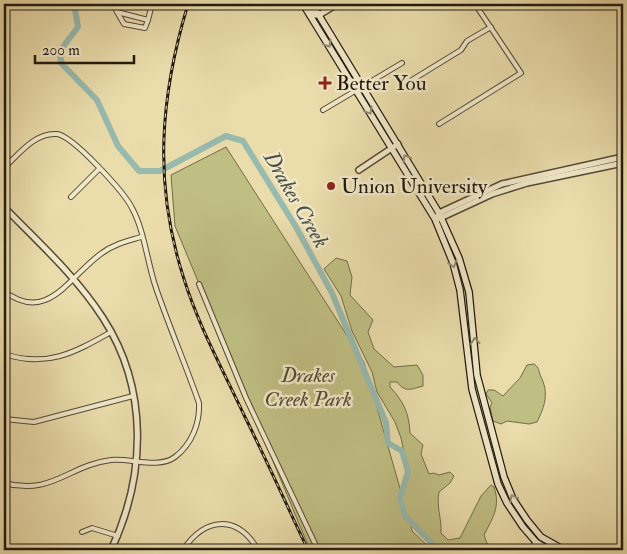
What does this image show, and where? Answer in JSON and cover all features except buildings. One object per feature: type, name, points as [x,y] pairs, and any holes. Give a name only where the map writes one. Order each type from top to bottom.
[{"type":"main road","points":[[304,4],[393,150],[439,217],[460,290],[472,389],[498,484],[507,503],[536,542],[548,550]]},
{"type":"main road","points":[[315,5],[319,15],[398,144],[439,217],[459,258],[469,292],[477,375],[504,477],[514,499],[541,537],[564,550]]},
{"type":"main road","points":[[486,438],[493,437]]},
{"type":"street","points":[[113,4],[124,24],[141,28],[146,27],[152,4]]},
{"type":"street","points":[[315,5],[310,15],[319,15],[337,4]]},
{"type":"street","points":[[439,124],[521,73],[475,4]]},
{"type":"street","points":[[117,12],[148,20]]},
{"type":"street","points":[[412,80],[461,50],[467,41],[491,27]]},
{"type":"street","points":[[323,110],[402,63]]},
{"type":"street","points":[[4,168],[34,140],[56,134],[69,138],[75,143],[132,207],[158,293],[199,403],[200,415],[190,440],[174,458],[162,462],[112,460],[99,462],[43,485],[25,487],[4,483]]},
{"type":"street","points":[[359,170],[393,150],[398,144]]},
{"type":"street","points":[[439,217],[491,191],[623,157]]},
{"type":"street","points":[[590,167],[623,163]]},
{"type":"street","points":[[71,197],[99,169]]},
{"type":"street","points":[[4,207],[73,279],[99,312],[127,365],[138,435],[137,461],[127,511],[111,550]]},
{"type":"street","points":[[4,291],[21,302],[43,302],[54,297],[102,253],[141,237]]},
{"type":"street","points":[[199,284],[246,398],[318,550]]},
{"type":"street","points":[[4,354],[23,359],[46,360],[70,354],[111,332]]},
{"type":"street","points":[[4,419],[34,422],[133,396]]},
{"type":"street","points":[[183,550],[196,534],[207,526],[219,523],[233,526],[243,531],[258,550]]},
{"type":"street","points":[[82,532],[92,528],[118,536]]},
{"type":"street","points":[[530,550],[541,537]]},
{"type":"street","points":[[4,549],[14,550]]},
{"type":"green space","name":"Drakes Creek Park","points":[[226,147],[364,362],[401,492],[408,472],[401,438],[395,422],[377,392],[372,372],[352,331],[341,296],[324,269],[336,258],[347,261],[352,277],[350,295],[373,320],[368,332],[374,349],[394,367],[417,365],[423,375],[423,386],[406,389],[397,382],[390,382],[390,387],[405,408],[410,433],[423,445],[421,454],[429,474],[439,475],[450,472],[454,476],[450,483],[439,492],[438,503],[441,533],[448,540],[460,538],[481,496],[491,485],[494,487],[497,501],[493,518],[484,535],[488,546],[498,550],[438,550],[410,521],[412,531],[432,550],[310,550],[175,226],[171,175]]},
{"type":"green space","points":[[534,364],[539,370],[545,389],[544,405],[537,422],[529,424],[507,421],[501,424],[493,421],[490,407],[492,403],[486,394],[488,390],[494,390],[503,396],[520,378],[527,365]]},
{"type":"waterway","name":"Drakes Creek","points":[[74,4],[78,27],[59,52],[62,64],[97,100],[118,146],[139,171],[160,171],[226,136],[243,141],[296,227],[332,293],[386,423],[388,443],[402,451],[408,472],[400,498],[405,516],[438,550]]},
{"type":"railway","points":[[188,4],[171,73],[164,141],[164,175],[174,244],[190,297],[204,332],[308,550]]},
{"type":"place","name":"Better You","points":[[325,83]]},
{"type":"place","name":"Union University","points":[[331,186]]}]
